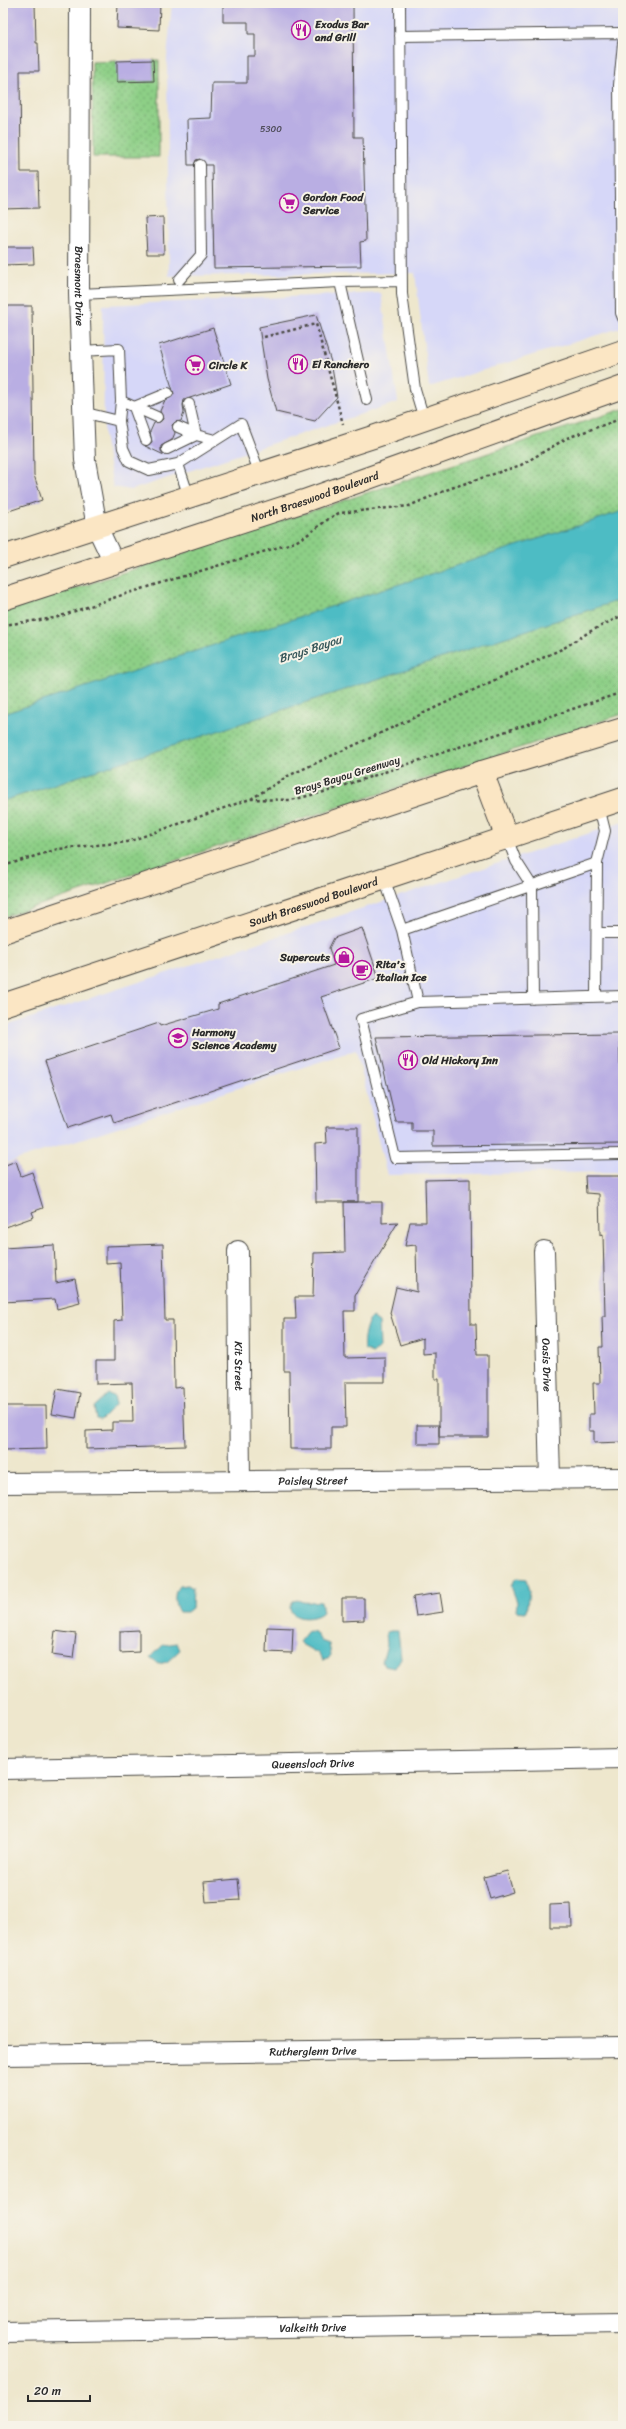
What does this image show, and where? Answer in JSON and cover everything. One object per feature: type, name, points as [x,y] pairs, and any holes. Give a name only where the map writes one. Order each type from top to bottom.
[{"type":"main road","points":[[3,557],[260,474],[623,351]]},
{"type":"main road","name":"North Braeswood Boulevard","points":[[3,599],[304,501],[623,387]]},
{"type":"main road","points":[[3,932],[482,772],[623,729]]},
{"type":"main road","points":[[482,772],[507,838]]},
{"type":"main road","name":"South Braeswood Boulevard","points":[[3,1005],[623,799]]},
{"type":"street","name":"Braesmont Drive","points":[[80,3],[79,294],[82,412],[85,460],[97,527],[114,563]]},
{"type":"street","name":"Kit Street","points":[[238,1251],[240,1481]]},
{"type":"street","name":"Oasis Drive","points":[[544,1251],[550,1479]]},
{"type":"street","name":"Paisley Street","points":[[3,1483],[623,1478]]},
{"type":"street","name":"Queensloch Drive","points":[[3,1768],[623,1758]]},
{"type":"street","name":"Rutherglenn Drive","points":[[3,2055],[623,2047]]},
{"type":"street","name":"Valkeith Drive","points":[[3,2332],[623,2323]]},
{"type":"lane","points":[[400,3],[401,281],[414,389],[424,419]]},
{"type":"lane","points":[[400,36],[623,33]]},
{"type":"lane","points":[[623,43],[619,85],[619,136],[621,313],[623,318]]},
{"type":"lane","points":[[179,280],[201,254],[200,165]]},
{"type":"lane","points":[[79,294],[340,282],[401,281]]},
{"type":"lane","points":[[340,282],[367,400]]},
{"type":"lane","points":[[80,351],[119,349],[121,401],[119,421],[123,448],[129,461],[149,470],[178,464],[241,424],[260,474]]},
{"type":"lane","points":[[134,407],[168,393]]},
{"type":"lane","points":[[121,401],[157,417]]},
{"type":"lane","points":[[189,404],[196,435]]},
{"type":"lane","points":[[134,407],[146,440]]},
{"type":"lane","points":[[82,412],[119,421]]},
{"type":"lane","points":[[178,427],[196,435],[215,440]]},
{"type":"lane","points":[[167,449],[196,435]]},
{"type":"lane","points":[[178,464],[189,497]]},
{"type":"lane","points":[[596,997],[597,863],[605,830],[599,807]]},
{"type":"lane","points":[[507,838],[516,861],[532,886],[533,999]]},
{"type":"lane","points":[[402,930],[597,863]]},
{"type":"lane","points":[[384,878],[402,930],[418,1002]]},
{"type":"lane","points":[[597,933],[623,933]]},
{"type":"lane","points":[[623,996],[418,1002],[361,1018],[394,1158],[623,1154]]},
{"type":"path","points":[[264,337],[316,324],[343,425]]},
{"type":"path","points":[[3,625],[54,618],[122,595],[292,543],[303,538],[329,518],[339,513],[409,506],[452,488],[521,465],[567,438],[623,418]]},
{"type":"path","points":[[250,800],[288,776],[564,648],[589,632],[623,615]]},
{"type":"path","name":"Brays Bayou Greenway","points":[[3,866],[58,849],[127,842],[250,800],[291,800],[328,791],[623,692]]},
{"type":"shaded area","points":[[172,3],[623,3],[623,327],[429,387],[415,273],[169,276],[167,58]]},
{"type":"shaded area","points":[[381,293],[398,402],[131,490],[113,487],[104,435],[103,305]]},
{"type":"shaded area","points":[[623,822],[623,1172],[387,1175],[356,1050],[3,1164],[3,1027]]},
{"type":"green space","points":[[153,60],[159,60],[159,157],[93,157],[92,62],[117,61],[118,82],[154,81]]},
{"type":"green space","points":[[623,409],[623,714],[3,917],[3,612]]},
{"type":"water","name":"Brays Bayou","points":[[623,511],[623,599],[3,801],[3,714]]},
{"type":"water","points":[[372,1317],[379,1322],[380,1348],[372,1353],[364,1349],[364,1337],[366,1327]]},
{"type":"water","points":[[108,1394],[114,1396],[116,1404],[101,1419],[96,1418],[94,1407]]},
{"type":"water","points":[[516,1578],[526,1579],[529,1592],[526,1612],[516,1611],[517,1602],[511,1586]]},
{"type":"water","points":[[188,1585],[193,1588],[192,1608],[187,1612],[179,1612],[175,1603],[177,1589],[179,1586]]},
{"type":"water","points":[[298,1600],[304,1602],[321,1602],[323,1612],[315,1617],[309,1618],[294,1615],[291,1612],[290,1607],[293,1601]]},
{"type":"water","points":[[308,1631],[315,1632],[321,1641],[329,1644],[331,1655],[328,1659],[323,1660],[319,1654],[299,1642]]},
{"type":"water","points":[[398,1631],[401,1658],[395,1668],[384,1666],[382,1662],[387,1645],[386,1632]]},
{"type":"water","points":[[177,1643],[180,1650],[167,1662],[158,1664],[150,1658],[163,1645]]},
{"type":"building","points":[[3,3],[35,3],[36,43],[38,43],[39,71],[20,71],[21,172],[38,172],[39,208],[3,209]]},
{"type":"building","points":[[118,3],[160,3],[159,30],[117,28]]},
{"type":"building","points":[[223,3],[353,3],[354,137],[363,137],[366,241],[360,242],[361,266],[214,268],[212,165],[206,165],[200,159],[196,160],[194,165],[188,165],[187,119],[211,118],[212,83],[247,83],[247,56],[255,56],[255,34],[248,34],[248,22],[223,22]]},
{"type":"building","points":[[153,60],[154,81],[117,82],[117,61]]},
{"type":"building","points":[[163,217],[164,254],[147,254],[145,218]]},
{"type":"building","points":[[3,247],[33,247],[34,264],[3,265]]},
{"type":"building","points":[[3,306],[32,306],[34,475],[42,500],[3,513]]},
{"type":"building","points":[[316,315],[331,362],[337,397],[315,421],[276,412],[267,379],[259,327]]},
{"type":"building","name":"Circle K","points":[[213,328],[231,384],[184,400],[184,413],[181,421],[175,422],[172,425],[175,433],[172,440],[161,446],[161,451],[164,455],[145,446],[152,442],[150,432],[154,423],[160,422],[163,419],[160,411],[164,402],[174,394],[159,345]]},
{"type":"building","points":[[362,928],[379,978],[321,997],[339,1048],[114,1123],[111,1114],[68,1128],[45,1061],[159,1023],[160,1026],[218,1009],[218,1004],[334,965],[329,948],[334,938]]},
{"type":"building","points":[[619,1034],[620,1065],[623,1065],[623,1144],[433,1146],[433,1131],[412,1131],[412,1122],[396,1122],[376,1037]]},
{"type":"building","points":[[326,1127],[358,1127],[358,1202],[316,1202],[315,1144],[327,1143]]},
{"type":"building","points":[[16,1161],[21,1176],[32,1172],[43,1208],[32,1212],[34,1217],[3,1228],[3,1166]]},
{"type":"building","points":[[585,1176],[623,1176],[623,1442],[594,1443],[594,1431],[589,1431],[589,1414],[594,1414],[593,1383],[600,1383],[599,1347],[603,1347],[602,1316],[605,1316],[603,1234],[600,1235],[599,1194],[586,1193]]},
{"type":"building","points":[[470,1179],[471,1324],[476,1324],[477,1355],[488,1355],[488,1437],[439,1437],[439,1379],[435,1379],[435,1353],[423,1354],[423,1338],[400,1345],[390,1313],[396,1287],[417,1292],[416,1245],[405,1246],[410,1222],[426,1222],[425,1180]]},
{"type":"building","points":[[344,1202],[382,1202],[382,1223],[398,1222],[355,1295],[355,1311],[344,1311],[345,1358],[385,1357],[385,1382],[345,1382],[346,1427],[331,1427],[331,1449],[290,1449],[289,1371],[284,1371],[284,1319],[296,1319],[295,1297],[313,1297],[314,1253],[345,1252]]},
{"type":"building","points":[[163,1244],[165,1320],[173,1320],[174,1388],[183,1387],[185,1446],[86,1449],[86,1431],[112,1430],[112,1422],[133,1422],[132,1383],[96,1384],[96,1361],[114,1361],[114,1321],[122,1320],[120,1262],[106,1263],[106,1246]]},
{"type":"building","points":[[54,1245],[56,1283],[75,1279],[80,1303],[57,1309],[55,1299],[3,1302],[3,1248]]},
{"type":"building","points":[[57,1389],[80,1393],[76,1418],[52,1414]]},
{"type":"building","points":[[3,1406],[46,1406],[47,1449],[3,1450]]},
{"type":"building","points":[[417,1425],[439,1425],[439,1444],[417,1444]]},
{"type":"building","points":[[440,1593],[443,1612],[416,1616],[413,1597]]},
{"type":"building","points":[[342,1598],[364,1598],[364,1620],[342,1621]]},
{"type":"building","points":[[267,1627],[293,1628],[292,1653],[266,1652]]},
{"type":"building","points":[[139,1630],[139,1652],[120,1653],[120,1631]]},
{"type":"building","points":[[55,1631],[76,1634],[73,1658],[52,1655]]},
{"type":"building","points":[[507,1871],[513,1892],[490,1899],[484,1877]]},
{"type":"building","points":[[238,1879],[240,1900],[206,1902],[204,1882]]},
{"type":"building","points":[[571,1904],[572,1927],[550,1927],[550,1905]]},
{"type":"place","name":"Exodus Bar and Grill","points":[[301,30]]},
{"type":"place","name":"Gordon Food Service","points":[[289,203]]},
{"type":"place","name":"El Ranchero","points":[[298,364]]},
{"type":"place","name":"Circle K","points":[[195,365]]},
{"type":"place","name":"Supercuts","points":[[344,957]]},
{"type":"place","name":"Rita's Italian Ice","points":[[362,970]]},
{"type":"place","name":"Harmony Science Academy","points":[[178,1038]]},
{"type":"place","name":"Old Hickory Inn","points":[[408,1060]]}]
